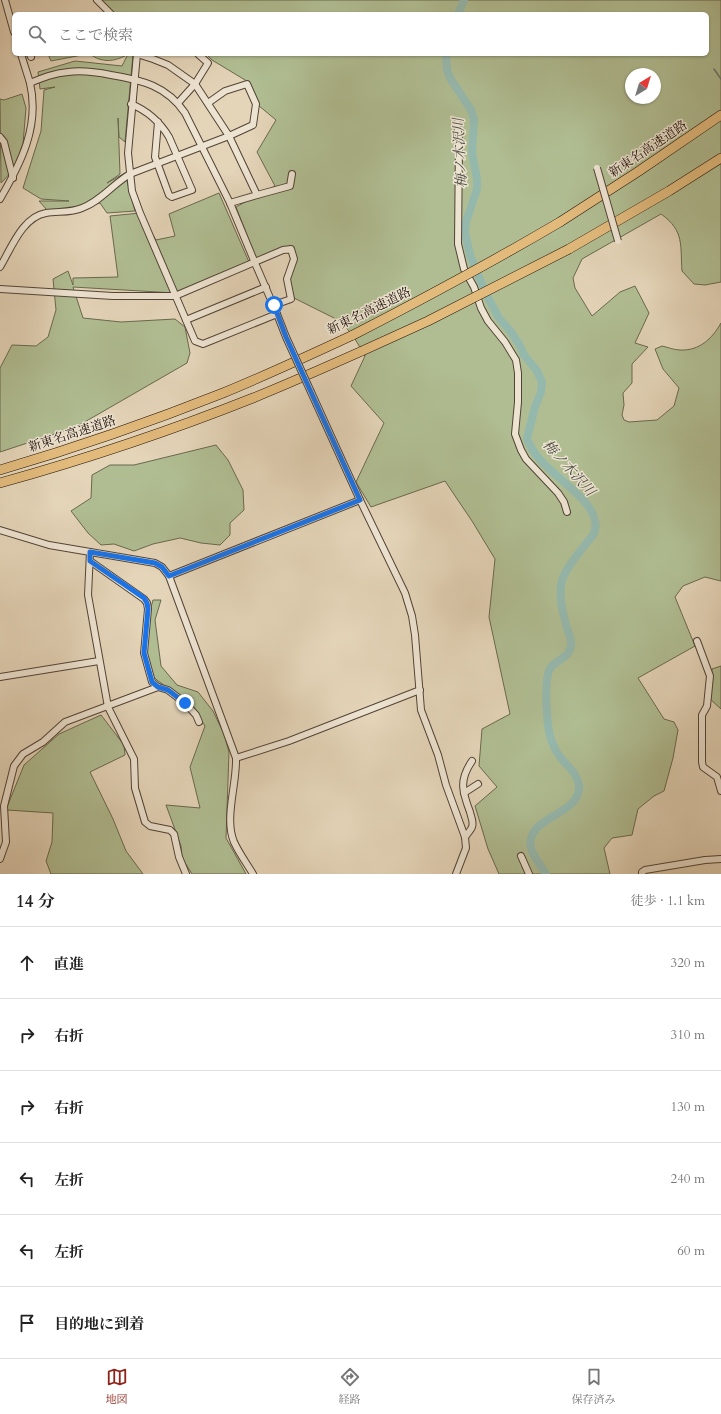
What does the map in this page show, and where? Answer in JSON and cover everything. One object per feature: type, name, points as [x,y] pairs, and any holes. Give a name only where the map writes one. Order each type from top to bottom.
[{"type":"highway","name":"新東名高速道路","points":[[0,470],[75,447],[177,411],[287,366],[352,334],[466,276],[560,222],[639,171],[721,115]]},
{"type":"highway","name":"新東名高速道路","points":[[0,483],[65,464],[190,422],[254,398],[362,351],[434,318],[569,249],[669,191],[721,158]]},
{"type":"street","points":[[5,0],[12,25]]},
{"type":"street","points":[[97,0],[109,12]]},
{"type":"street","points":[[0,199],[13,178],[28,142],[32,119],[30,84],[22,56]]},
{"type":"street","points":[[137,56],[128,153],[132,191],[195,342],[203,344],[278,314]]},
{"type":"street","points":[[143,56],[168,65],[195,84],[229,136],[257,195]]},
{"type":"street","points":[[178,103],[195,84],[208,63],[200,56]]},
{"type":"street","points":[[30,84],[55,74],[88,71],[135,79],[148,82],[167,93],[178,103],[184,113],[230,203],[278,314],[286,337],[360,500],[405,593],[412,616],[421,710],[438,755],[446,785],[465,837],[466,848],[456,874]]},
{"type":"street","points":[[0,267],[29,221],[42,214],[72,212],[83,208],[95,201],[121,179],[130,174],[254,125],[256,104],[247,84],[225,91],[208,103]]},
{"type":"street","points":[[132,104],[142,109],[158,122],[169,137],[178,156],[192,190],[172,197],[169,195],[157,164],[154,151],[158,122]]},
{"type":"street","points":[[457,123],[459,140],[458,244],[461,260],[486,318],[505,342],[516,360],[518,372],[518,402],[515,434],[521,450],[526,459],[558,493],[564,502],[567,512]]},
{"type":"street","points":[[0,137],[4,142],[13,178]]},
{"type":"street","points":[[597,168],[618,241]]},
{"type":"street","points":[[230,203],[290,186],[292,174]]},
{"type":"street","points":[[0,289],[113,296],[175,296],[283,250],[291,249],[294,259],[287,279],[291,299],[274,305]]},
{"type":"street","points":[[186,320],[266,287]]},
{"type":"street","points":[[169,576],[360,500]]},
{"type":"street","points":[[0,530],[49,546],[155,563],[162,567],[169,576],[236,758],[231,828],[234,841],[253,874]]},
{"type":"street","points":[[90,552],[88,595],[108,707],[134,759],[135,788],[145,822],[150,826],[170,830],[174,834],[179,857],[186,874]]},
{"type":"street","points":[[90,561],[144,598],[147,603],[144,653],[152,682],[158,687],[168,690],[185,703],[196,715],[199,722]]},
{"type":"street","points":[[697,642],[710,676],[707,706],[702,715],[702,762],[703,767],[717,777],[721,791]]},
{"type":"street","points":[[0,677],[99,661]]},
{"type":"street","points":[[0,860],[6,842],[2,806],[14,766],[23,754],[42,742],[65,722],[158,687]]},
{"type":"street","points":[[236,758],[289,741],[420,690]]},
{"type":"street","points":[[465,837],[472,826],[473,821],[464,794],[463,780],[464,775],[472,761]]},
{"type":"street","points":[[464,794],[478,784]]},
{"type":"street","points":[[521,856],[529,874]]},
{"type":"street","points":[[642,873],[645,870],[705,860],[721,859]]},
{"type":"green space","points":[[101,0],[721,0],[721,282],[705,285],[694,284],[682,271],[681,246],[678,233],[669,220],[661,214],[582,259],[573,278],[575,288],[592,316],[620,292],[635,286],[649,313],[635,343],[648,347],[632,364],[632,383],[623,393],[624,405],[622,415],[624,420],[629,422],[657,420],[674,406],[679,388],[663,369],[655,349],[662,346],[678,350],[687,350],[699,346],[709,339],[721,323],[721,581],[705,577],[683,586],[675,597],[695,646],[638,678],[664,719],[674,722],[678,730],[673,758],[664,791],[654,796],[638,809],[632,835],[612,838],[604,848],[610,874],[499,874],[488,849],[475,806],[497,787],[479,766],[482,729],[510,714],[489,617],[495,559],[445,481],[371,507],[356,482],[384,423],[351,386],[365,356],[355,339],[342,322],[294,298],[286,278],[294,259],[290,248],[256,258],[236,207],[275,186],[257,152],[276,120],[258,105],[250,83],[212,60],[208,56],[709,56],[709,12],[113,12]]},
{"type":"green space","points":[[49,56],[77,56],[51,61]]},
{"type":"green space","points":[[93,56],[125,56],[109,60],[98,59]]},
{"type":"green space","points":[[127,56],[133,56],[125,142],[119,137],[118,118],[120,174],[107,183],[125,173],[135,211],[107,213],[100,203],[75,209],[47,210],[39,201],[69,201],[41,199],[23,188],[41,131],[44,90],[55,87],[40,89],[38,72],[75,61],[122,66]]},
{"type":"green space","points":[[22,94],[26,108],[23,144],[14,169],[1,183],[0,99],[4,100]]},
{"type":"green space","points":[[219,193],[249,262],[175,293],[73,287],[83,318],[121,322],[175,319],[185,327],[190,353],[187,363],[76,427],[0,452],[0,368],[12,345],[36,346],[48,337],[56,310],[53,279],[68,271],[73,285],[73,278],[118,277],[110,216],[140,213],[156,240],[175,236],[169,214]]},
{"type":"green space","points":[[216,445],[228,460],[243,490],[244,510],[230,523],[230,535],[220,545],[201,543],[180,538],[153,544],[134,551],[114,544],[101,545],[88,533],[71,511],[91,498],[92,475],[110,465],[134,465]]},
{"type":"green space","points":[[153,600],[161,600],[155,620],[161,666],[177,685],[198,692],[213,711],[224,734],[229,752],[226,838],[246,874],[192,874],[182,858],[181,846],[166,805],[200,808],[190,767],[205,726],[192,706],[146,670],[149,615]]},
{"type":"green space","points":[[721,666],[721,709],[709,698],[712,669]]},
{"type":"green space","points":[[101,715],[124,745],[125,755],[90,772],[113,819],[126,851],[143,874],[51,874],[46,861],[52,842],[53,813],[7,810],[7,807],[24,765],[59,734]]},
{"type":"waterway","name":"梅ノ木沢川","points":[[459,12],[464,0]]},
{"type":"waterway","name":"梅ノ木沢川","points":[[446,56],[447,70],[450,78],[471,110],[474,120],[472,153],[477,179],[477,189],[466,222],[465,232],[470,255],[486,294],[499,318],[511,332],[524,355],[537,371],[542,382],[541,392],[535,407],[527,438],[534,452],[543,462],[584,501],[591,511],[596,524],[593,534],[572,562],[562,580],[562,605],[565,623],[571,643],[567,655],[551,667],[547,680],[547,711],[550,736],[557,753],[574,773],[579,785],[578,795],[572,803],[544,822],[536,829],[531,837],[532,851],[546,874]]},
{"type":"waterway","points":[[714,69],[721,79]]},
{"type":"route","points":[[185,703],[168,690],[158,687],[152,682],[144,653],[148,609],[144,598],[90,561],[90,552],[155,563],[162,567],[169,576],[360,500],[286,337],[274,305]]}]
